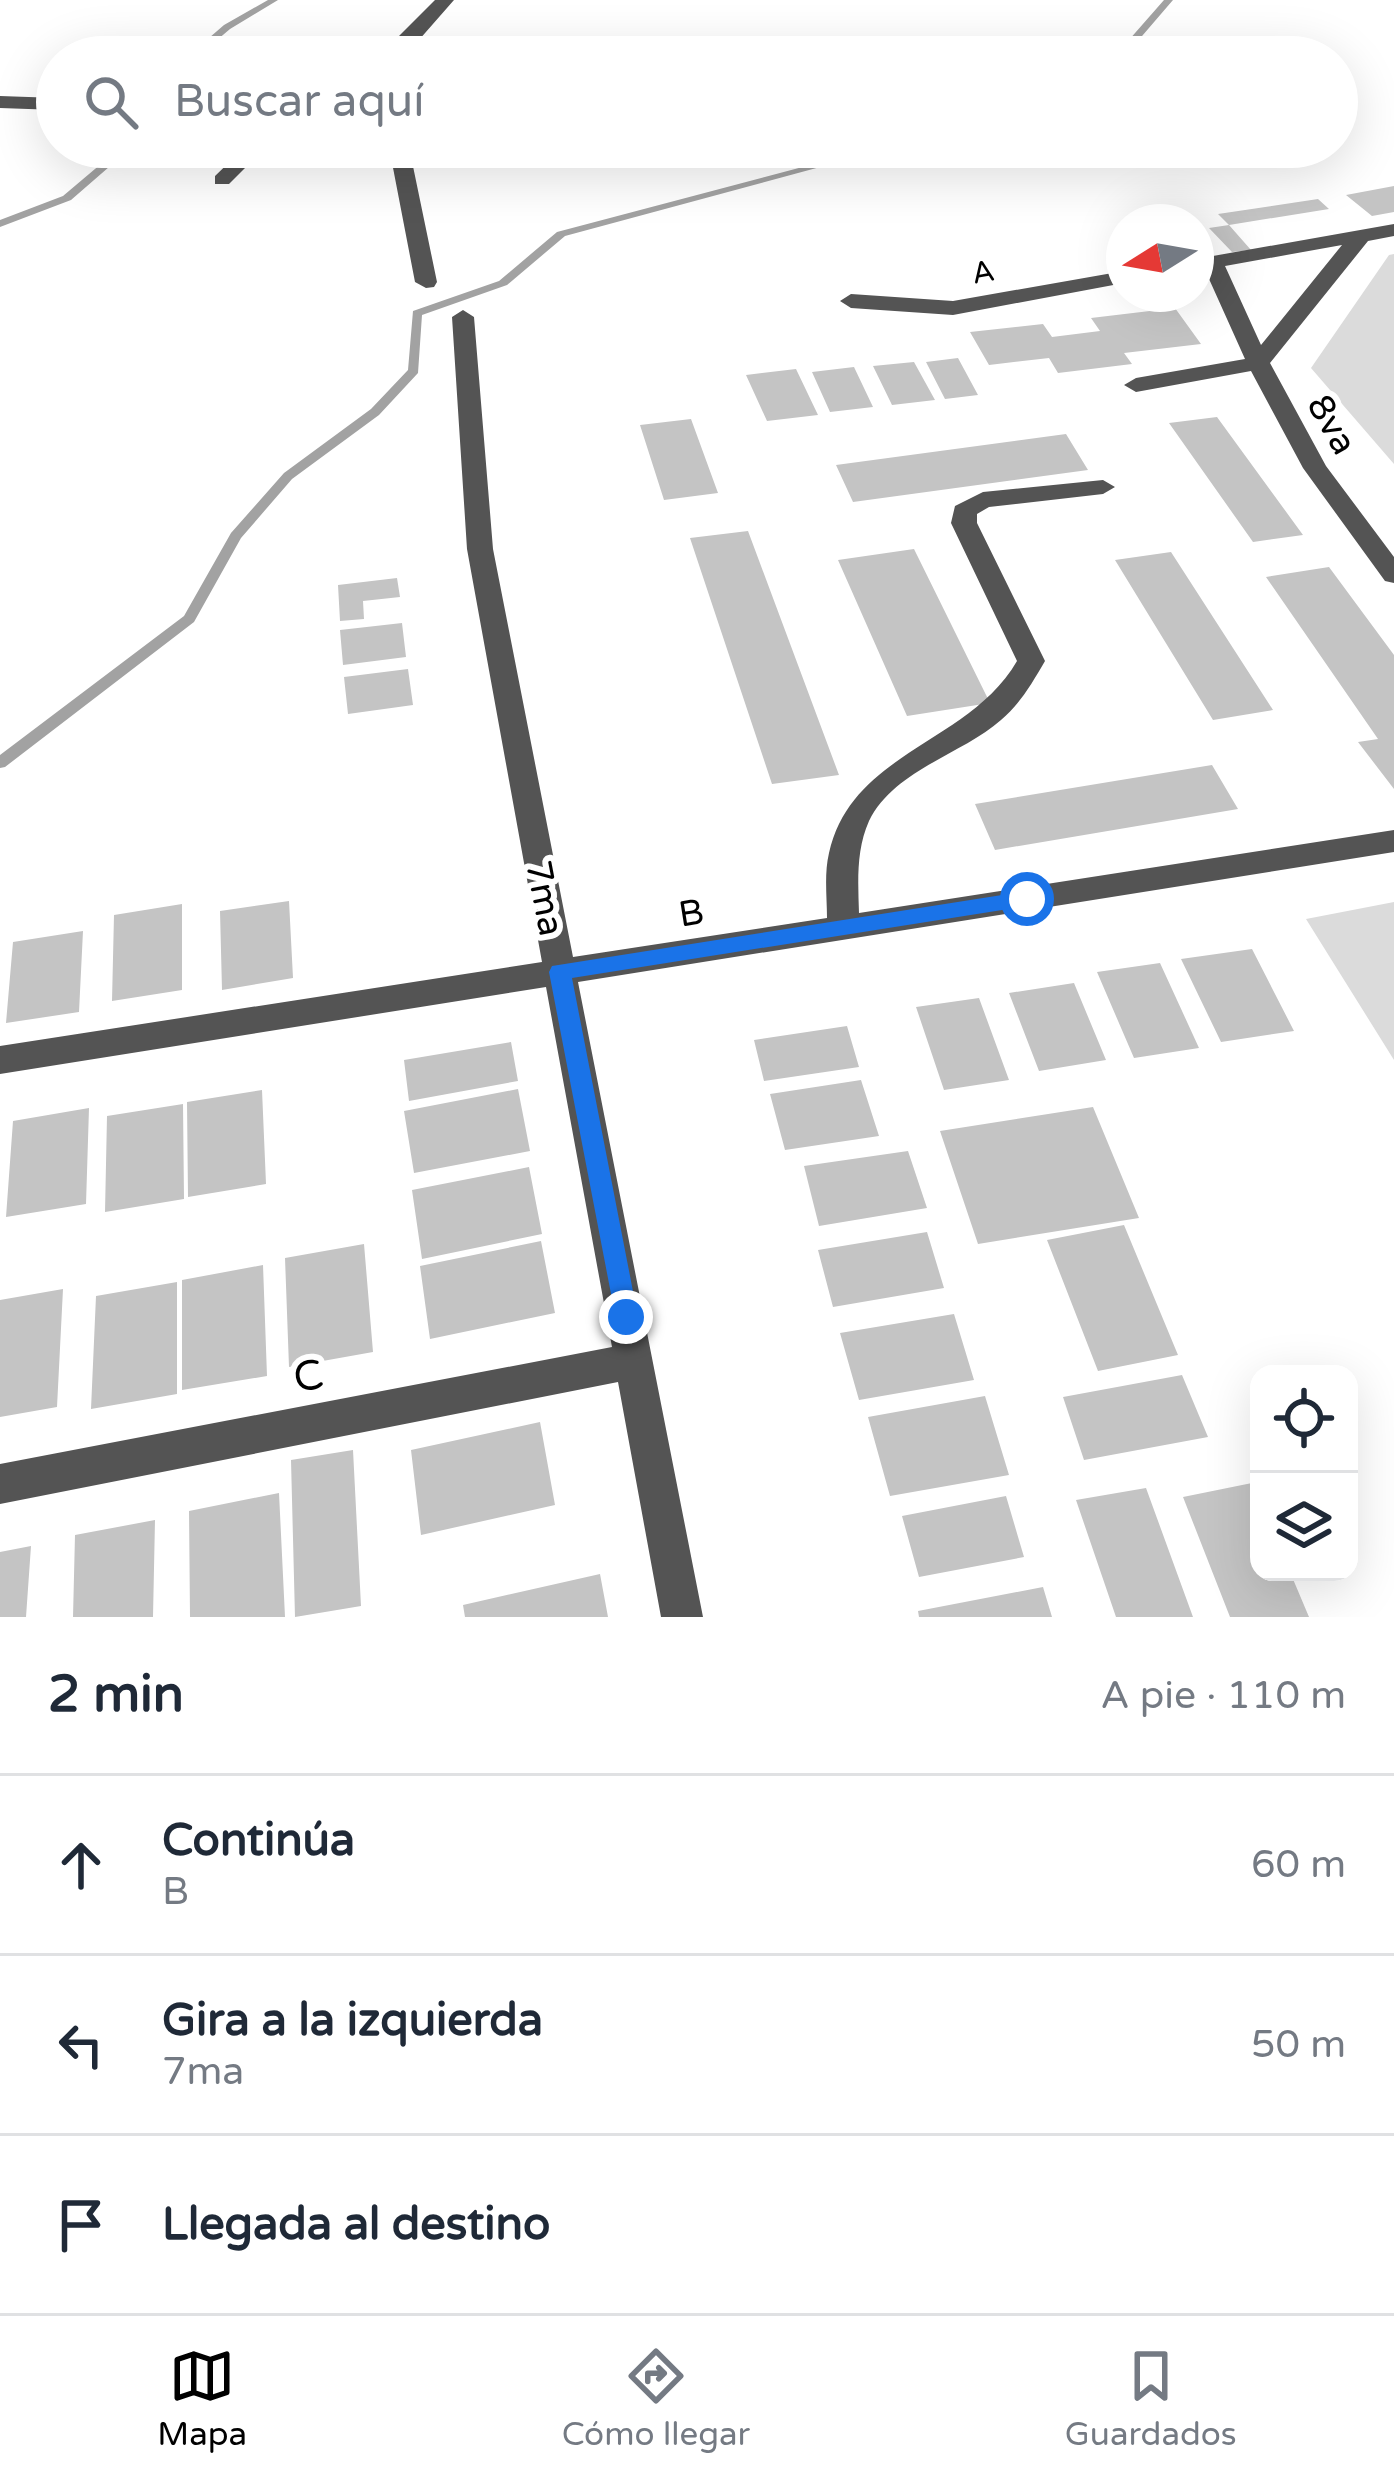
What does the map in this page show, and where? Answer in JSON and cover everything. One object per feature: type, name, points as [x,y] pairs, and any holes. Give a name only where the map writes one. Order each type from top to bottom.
[{"type":"street","points":[[409,36],[445,0]]},
{"type":"street","points":[[0,101],[36,103]]},
{"type":"street","points":[[222,180],[234,168]]},
{"type":"street","points":[[402,168],[426,282]]},
{"type":"street","points":[[1214,261],[1394,230]]},
{"type":"street","points":[[1136,385],[1258,363],[1361,236]]},
{"type":"street","name":"A","points":[[851,301],[953,308],[1106,281]]},
{"type":"street","name":"8va","points":[[1214,282],[1315,468],[1394,575]]},
{"type":"street","name":"7ma","points":[[463,317],[480,549],[682,1617]]},
{"type":"street","points":[[843,928],[844,851],[862,805],[892,773],[993,717],[1020,690],[1031,661],[964,523],[964,511],[983,500],[1103,487]]},
{"type":"street","name":"B","points":[[0,1060],[1394,841]]},
{"type":"street","name":"C","points":[[0,1484],[634,1360]]},
{"type":"shaded area","points":[[1394,254],[1394,464],[1311,368]]},
{"type":"shaded area","points":[[1394,902],[1394,1060],[1306,919]]},
{"type":"building","points":[[1394,186],[1394,212],[1372,216],[1346,195]]},
{"type":"building","points":[[1318,199],[1329,209],[1229,225],[1218,214]]},
{"type":"building","points":[[1229,225],[1251,250],[1232,252],[1214,227]]},
{"type":"building","points":[[1178,312],[1201,344],[1124,353],[1132,364],[1058,373],[1049,358],[989,365],[970,332],[1043,324],[1052,337],[1100,331],[1091,318]]},
{"type":"building","points":[[958,358],[978,395],[945,399],[926,362]]},
{"type":"building","points":[[914,362],[935,400],[892,405],[873,366]]},
{"type":"building","points":[[854,367],[873,407],[830,412],[812,372]]},
{"type":"building","points":[[796,369],[818,415],[767,421],[746,375]]},
{"type":"building","points":[[1217,417],[1303,535],[1253,542],[1169,423]]},
{"type":"building","points":[[691,419],[718,493],[664,500],[640,425]]},
{"type":"building","points":[[1066,434],[1088,470],[853,502],[836,465]]},
{"type":"building","points":[[748,531],[839,775],[772,784],[690,538]]},
{"type":"building","points":[[914,549],[990,703],[907,716],[838,560]]},
{"type":"building","points":[[1171,552],[1273,710],[1213,720],[1115,560]]},
{"type":"building","points":[[1329,567],[1394,655],[1394,789],[1358,742],[1378,739],[1266,577]]},
{"type":"building","points":[[397,578],[400,597],[363,601],[364,619],[340,621],[338,585]]},
{"type":"building","points":[[402,623],[406,657],[343,665],[340,630]]},
{"type":"building","points":[[408,669],[413,705],[348,714],[344,677]]},
{"type":"building","points":[[1212,765],[1238,809],[995,850],[975,804]]},
{"type":"building","points":[[289,901],[293,978],[222,990],[220,911]]},
{"type":"building","points":[[182,904],[182,990],[112,1001],[114,915]]},
{"type":"building","points":[[83,931],[79,1012],[6,1023],[13,942]]},
{"type":"building","points":[[1252,949],[1294,1031],[1221,1042],[1181,959]]},
{"type":"building","points":[[1160,963],[1199,1048],[1134,1058],[1097,972]]},
{"type":"building","points":[[1074,983],[1106,1060],[1039,1071],[1009,993]]},
{"type":"building","points":[[979,998],[1009,1080],[944,1090],[916,1007]]},
{"type":"building","points":[[847,1026],[859,1067],[764,1081],[754,1040]]},
{"type":"building","points":[[511,1042],[518,1081],[409,1101],[404,1060]]},
{"type":"building","points":[[861,1080],[879,1136],[785,1150],[770,1094]]},
{"type":"building","points":[[518,1089],[530,1151],[414,1173],[404,1111]]},
{"type":"building","points":[[262,1090],[266,1184],[188,1197],[187,1102]]},
{"type":"building","points":[[183,1104],[184,1199],[105,1212],[107,1116]]},
{"type":"building","points":[[1093,1107],[1139,1218],[978,1244],[940,1131]]},
{"type":"building","points":[[89,1108],[86,1204],[6,1217],[13,1121]]},
{"type":"building","points":[[908,1151],[927,1208],[819,1226],[804,1166]]},
{"type":"building","points":[[529,1167],[542,1234],[422,1259],[412,1190]]},
{"type":"building","points":[[1124,1225],[1178,1355],[1098,1371],[1047,1240]]},
{"type":"building","points":[[927,1232],[944,1288],[833,1307],[818,1250]]},
{"type":"building","points":[[541,1241],[555,1313],[430,1339],[420,1266]]},
{"type":"building","points":[[364,1244],[373,1352],[289,1367],[285,1258]]},
{"type":"building","points":[[263,1265],[267,1376],[182,1390],[182,1280]]},
{"type":"building","points":[[177,1282],[177,1394],[91,1409],[96,1296]]},
{"type":"building","points":[[63,1289],[57,1407],[0,1417],[0,1300]]},
{"type":"building","points":[[954,1314],[974,1380],[859,1400],[840,1333]]},
{"type":"building","points":[[1182,1375],[1208,1437],[1084,1460],[1063,1397]]},
{"type":"building","points":[[985,1396],[1009,1475],[890,1496],[868,1417]]},
{"type":"building","points":[[540,1422],[555,1505],[421,1535],[411,1450]]},
{"type":"building","points":[[353,1450],[361,1606],[295,1617],[291,1460]]},
{"type":"building","points":[[1250,1483],[1250,1581],[1294,1581],[1309,1617],[1230,1617],[1183,1497]]},
{"type":"building","points":[[1146,1488],[1193,1617],[1116,1617],[1076,1500]]},
{"type":"building","points":[[279,1493],[285,1617],[190,1617],[189,1511]]},
{"type":"building","points":[[1006,1496],[1024,1557],[919,1577],[902,1516]]},
{"type":"building","points":[[155,1520],[153,1617],[73,1617],[75,1535]]},
{"type":"building","points":[[31,1546],[26,1617],[0,1617],[0,1552]]},
{"type":"building","points":[[600,1574],[608,1617],[465,1617],[463,1605]]},
{"type":"building","points":[[1043,1587],[1052,1617],[919,1617],[918,1611]]},
{"type":"waterway","points":[[216,36],[274,0]]},
{"type":"waterway","points":[[1137,36],[1169,0]]},
{"type":"waterway","points":[[0,224],[67,198],[102,168]]},
{"type":"waterway","points":[[0,763],[189,619],[236,536],[288,476],[375,412],[414,371],[417,313],[503,283],[561,234],[810,168]]},
{"type":"route","points":[[626,1317],[560,972],[1027,899]]}]
